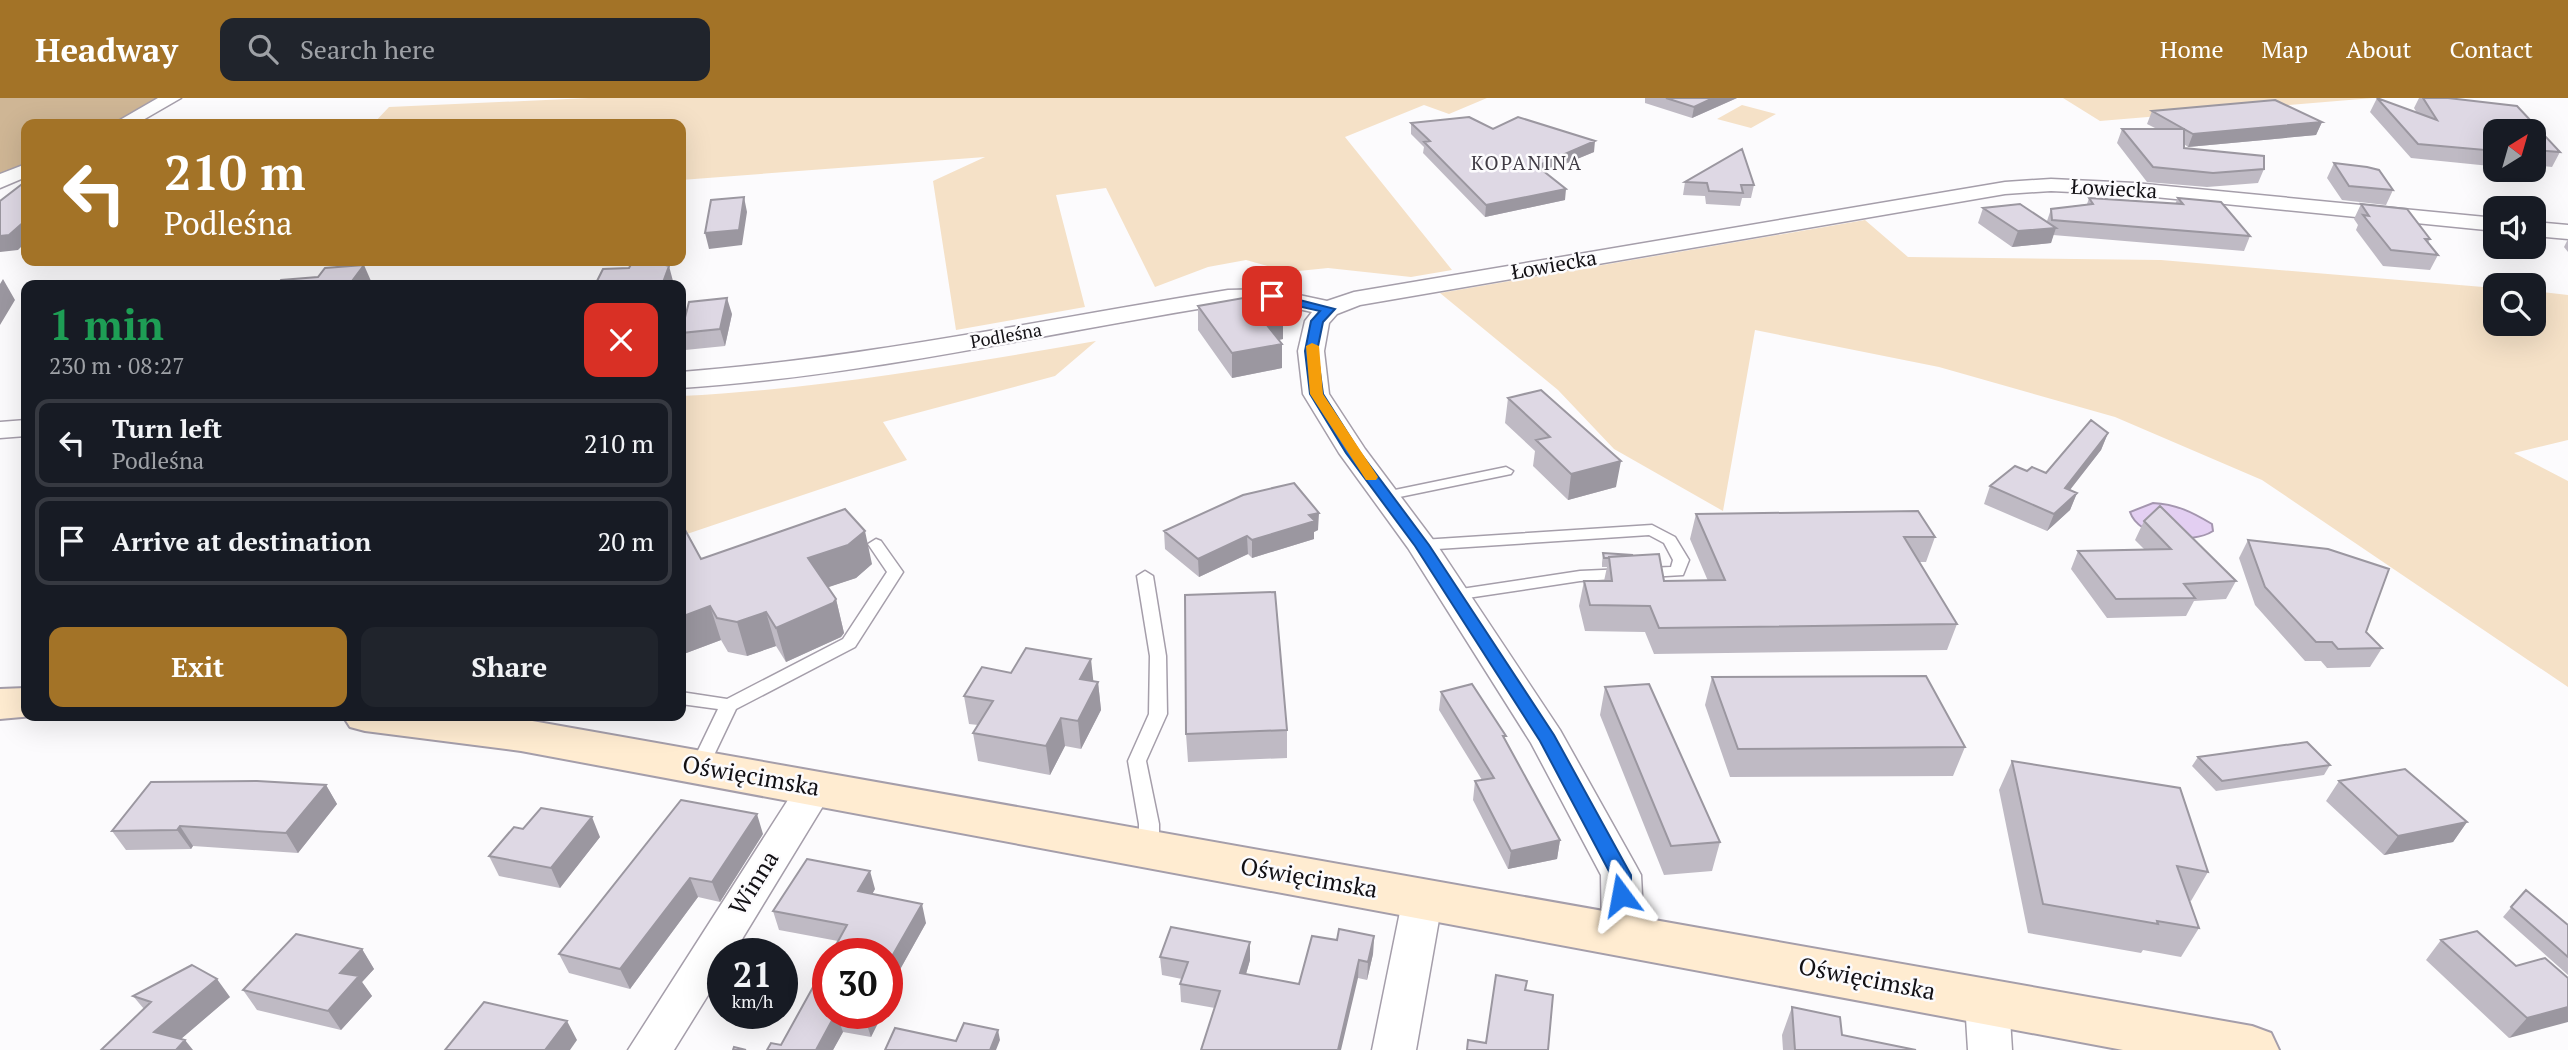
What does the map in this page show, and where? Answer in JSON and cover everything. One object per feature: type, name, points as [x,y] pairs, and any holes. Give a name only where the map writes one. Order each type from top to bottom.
[{"type":"street","points":[[132,119],[172,98]]},
{"type":"street","points":[[0,182],[21,172]]},
{"type":"street","name":"Łowiecka","points":[[1329,309],[1354,299],[2005,188],[2051,185],[2135,189],[2483,224]]},
{"type":"street","points":[[2546,230],[2568,232]]},
{"type":"street","name":"Podleśna","points":[[686,380],[781,373],[1228,297],[1272,296],[1329,309]]},
{"type":"street","points":[[1329,309],[1317,321],[1311,351],[1316,394],[1353,453],[1422,545],[1548,739],[1621,875],[1623,935]]},
{"type":"street","points":[[0,430],[21,428]]},
{"type":"street","name":"Oświęcimska","points":[[406,721],[521,735],[1623,935],[1993,1033],[2252,1050]]},
{"type":"street","name":"Winna","points":[[650,1050],[815,788]]},
{"type":"street","points":[[1394,1050],[1423,897]]},
{"type":"lane","points":[[1385,496],[1506,471]]},
{"type":"lane","points":[[1422,545],[1652,530],[1670,540],[1681,560],[1677,572],[1580,576],[1454,596]]},
{"type":"lane","points":[[686,699],[729,705],[849,643],[895,572],[876,544]]},
{"type":"lane","points":[[1146,576],[1158,656],[1158,714],[1137,761],[1149,824],[1149,848]]},
{"type":"lane","points":[[699,767],[729,705]]},
{"type":"shaded area","points":[[0,98],[164,98],[124,119],[21,119],[21,168],[0,178]]},
{"type":"shaded area","points":[[589,98],[1487,98],[1449,114],[1424,105],[1345,137],[1452,270],[1411,277],[1328,268],[1289,272],[1246,260],[1208,267],[1155,287],[1106,188],[1056,195],[1085,307],[956,330],[933,181],[985,157],[686,180],[686,119],[378,119],[389,107]]},
{"type":"shaded area","points":[[2063,98],[2373,98],[2100,121]]},
{"type":"shaded area","points":[[1742,105],[1776,114],[1751,128],[1717,119]]},
{"type":"shaded area","points":[[1865,220],[1908,257],[2161,260],[2483,287],[2483,336],[2546,336],[2546,292],[2568,295],[2568,440],[2514,453],[2568,481],[2568,687],[2262,480],[2115,417],[1939,367],[1755,330],[1723,511],[1614,449],[1558,390],[1440,293]]},
{"type":"shaded area","points":[[1096,341],[1055,376],[883,422],[907,460],[686,534],[686,396],[785,388],[941,367]]},
{"type":"shaded area","points":[[2153,503],[2191,512],[2212,524],[2213,531],[2192,538],[2155,534],[2135,521],[2130,512]]},
{"type":"building","points":[[1666,98],[1713,98],[1694,107]]},
{"type":"building","points":[[2377,98],[2437,120],[2423,98],[2448,98],[2517,106],[2529,119],[2483,119],[2483,150],[2418,144]]},
{"type":"building","points":[[2275,100],[2322,122],[2193,134],[2152,111]]},
{"type":"building","points":[[1469,117],[1493,129],[1518,117],[1595,141],[1537,166],[1566,189],[1486,205],[1424,142],[1430,141],[1411,123]]},
{"type":"building","points":[[2122,129],[2184,129],[2184,148],[2264,156],[2264,169],[2213,173],[2153,167]]},
{"type":"building","points":[[2546,137],[2560,152],[2546,151]]},
{"type":"building","points":[[1742,149],[1754,185],[1741,185],[1743,193],[1709,191],[1707,183],[1685,182]]},
{"type":"building","points":[[2334,163],[2379,170],[2393,190],[2349,186]]},
{"type":"building","points":[[21,185],[21,224],[9,235],[0,236],[0,201]]},
{"type":"building","points":[[744,197],[739,230],[705,233],[711,200]]},
{"type":"building","points":[[2089,198],[2183,204],[2178,198],[2221,202],[2250,236],[2052,220],[2051,209],[2093,204]]},
{"type":"building","points":[[2020,204],[2056,228],[2018,231],[1983,208]]},
{"type":"building","points":[[2361,204],[2407,209],[2430,239],[2425,239],[2438,255],[2391,250],[2363,215],[2369,216]]},
{"type":"building","points":[[363,266],[353,280],[281,280],[318,277],[325,268]]},
{"type":"building","points":[[669,266],[664,280],[598,280],[603,269]]},
{"type":"building","points":[[1266,294],[1283,315],[1262,319],[1282,344],[1232,353],[1198,306]]},
{"type":"building","points":[[727,298],[720,329],[686,332],[689,302]]},
{"type":"building","points":[[1541,390],[1621,461],[1571,474],[1536,440],[1550,437],[1508,398]]},
{"type":"building","points":[[2091,420],[2108,433],[2065,488],[2077,493],[2054,514],[1990,486],[2015,466],[2027,471],[2032,467],[2046,473]]},
{"type":"building","points":[[1294,483],[1319,513],[1309,515],[1315,521],[1252,540],[1247,536],[1198,559],[1164,531],[1243,495]]},
{"type":"building","points":[[2160,506],[2236,581],[2184,584],[2195,598],[2116,599],[2078,551],[2171,549],[2144,521]]},
{"type":"building","points":[[845,509],[865,531],[848,545],[808,558],[836,599],[833,603],[776,628],[766,612],[737,622],[717,618],[710,606],[686,615],[686,532],[701,559]]},
{"type":"building","points":[[1918,511],[1935,537],[1904,537],[1957,624],[1659,628],[1650,606],[1590,605],[1584,581],[1612,581],[1609,557],[1659,554],[1664,581],[1725,580],[1696,514]]},
{"type":"building","points":[[2248,540],[2328,549],[2389,569],[2366,632],[2382,648],[2338,649],[2332,642],[2316,642],[2265,587]]},
{"type":"building","points":[[1603,553],[1633,555],[1604,558]]},
{"type":"building","points":[[1275,592],[1287,730],[1186,734],[1185,595]]},
{"type":"building","points":[[1026,648],[1091,659],[1080,679],[1098,682],[1078,721],[1061,718],[1046,746],[973,733],[993,701],[964,696],[982,667],[1011,673]]},
{"type":"building","points":[[1926,676],[1965,747],[1738,749],[1712,677]]},
{"type":"building","points":[[1472,684],[1506,736],[1503,736],[1560,840],[1511,851],[1475,781],[1494,778],[1441,692]]},
{"type":"building","points":[[1649,684],[1720,842],[1671,846],[1605,687]]},
{"type":"building","points":[[2307,742],[2330,765],[2222,781],[2198,757]]},
{"type":"building","points":[[2012,761],[2180,788],[2208,872],[2177,866],[2199,928],[2157,921],[2158,924],[2043,904]]},
{"type":"building","points":[[2405,769],[2467,822],[2398,836],[2339,781]]},
{"type":"building","points":[[257,781],[326,785],[286,833],[180,826],[177,830],[112,831],[151,782]]},
{"type":"building","points":[[681,800],[757,814],[712,882],[690,878],[620,969],[559,954]]},
{"type":"building","points":[[541,808],[592,817],[551,868],[489,856],[514,827],[523,829]]},
{"type":"building","points":[[807,859],[870,871],[858,891],[922,904],[902,938],[840,938],[847,925],[773,911]]},
{"type":"building","points":[[2526,890],[2568,925],[2568,957],[2511,907]]},
{"type":"building","points":[[1171,927],[1250,942],[1240,973],[1299,984],[1312,936],[1337,940],[1339,929],[1374,936],[1368,962],[1359,960],[1338,1050],[1201,1050],[1220,991],[1180,984],[1188,962],[1160,957]]},
{"type":"building","points":[[2477,931],[2516,966],[2545,958],[2568,978],[2568,1007],[2527,1018],[2441,940]]},
{"type":"building","points":[[296,934],[362,949],[340,973],[359,976],[328,1011],[243,990]]},
{"type":"building","points":[[192,965],[217,979],[154,1032],[185,1040],[176,1050],[101,1050],[151,1002],[133,996]]},
{"type":"building","points":[[1496,975],[1527,981],[1525,990],[1553,995],[1548,1050],[1467,1050],[1468,1040],[1486,1043]]},
{"type":"building","points":[[812,989],[812,1029],[827,1029],[816,1050],[767,1050],[771,1043],[781,1045],[790,1029],[798,1029],[798,1014]]},
{"type":"building","points":[[484,1002],[567,1021],[545,1050],[445,1050]]},
{"type":"building","points":[[1792,1007],[1840,1017],[1842,1035],[1916,1050],[1795,1050]]},
{"type":"building","points":[[964,1023],[998,1030],[990,1050],[885,1050],[895,1029],[956,1041]]},
{"type":"slow traffic","points":[[1312,346],[1316,394],[1371,477]]},
{"type":"district","name":"KOPANINA","points":[[1527,163]]},
{"type":"route","points":[[1272,296],[1329,309],[1317,321],[1311,351],[1316,394],[1353,453],[1422,545],[1548,739],[1621,875],[1621,895]]}]
